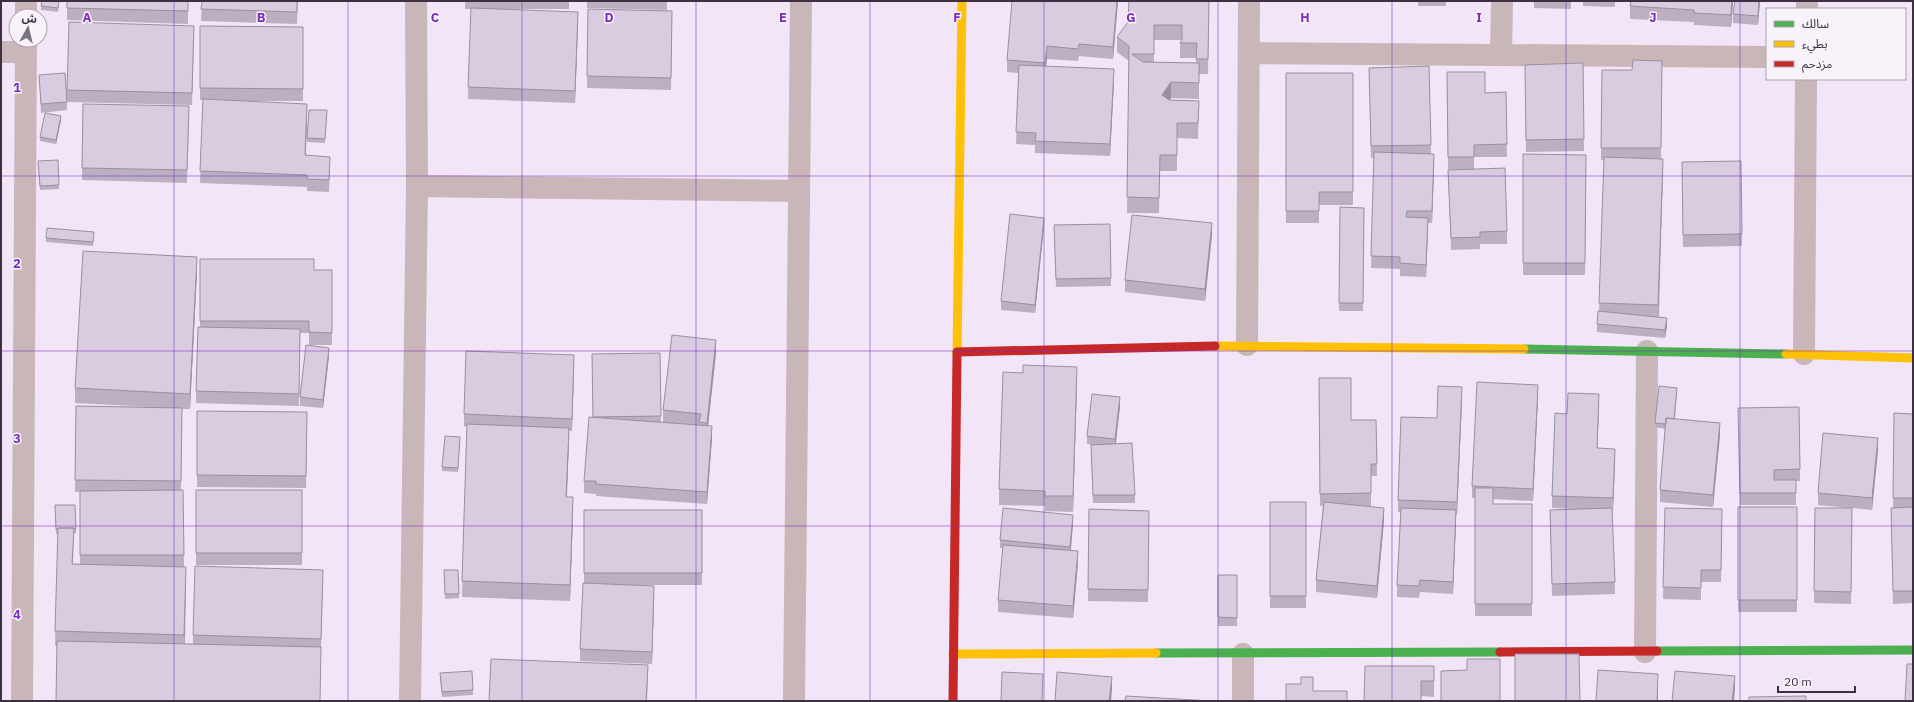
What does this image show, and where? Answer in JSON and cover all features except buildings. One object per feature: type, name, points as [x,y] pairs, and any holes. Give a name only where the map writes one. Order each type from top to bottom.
[{"type":"street","points":[[410,701],[417,186],[416,1]]},
{"type":"street","points":[[794,701],[801,1]]},
{"type":"street","points":[[952,701],[962,1]]},
{"type":"street","points":[[1247,345],[1249,1]]},
{"type":"street","points":[[1501,55],[1502,1]]},
{"type":"street","points":[[1,52],[18,48]]},
{"type":"street","points":[[22,701],[26,48]]},
{"type":"street","points":[[1249,53],[1766,57]]},
{"type":"street","points":[[1804,354],[1806,80]]},
{"type":"street","points":[[417,186],[799,191]]},
{"type":"street","points":[[957,352],[1247,345],[1804,354],[1913,358]]},
{"type":"street","points":[[1644,652],[1648,352]]},
{"type":"street","points":[[953,654],[1243,654],[1913,650]]},
{"type":"street","points":[[1243,654],[1243,701]]},
{"type":"traffic: fast","points":[[1524,349],[1786,354]]},
{"type":"traffic: fast","points":[[1657,651],[1913,650]]},
{"type":"traffic: fast","points":[[1156,653],[1500,652]]},
{"type":"traffic: slow","points":[[957,354],[962,1]]},
{"type":"traffic: slow","points":[[1215,346],[1524,349]]},
{"type":"traffic: slow","points":[[1786,354],[1913,358]]},
{"type":"traffic: slow","points":[[953,654],[1156,653]]},
{"type":"traffic: jam","points":[[957,352],[1215,346]]},
{"type":"traffic: jam","points":[[953,701],[957,354]]},
{"type":"traffic: jam","points":[[1500,652],[1657,651]]}]
